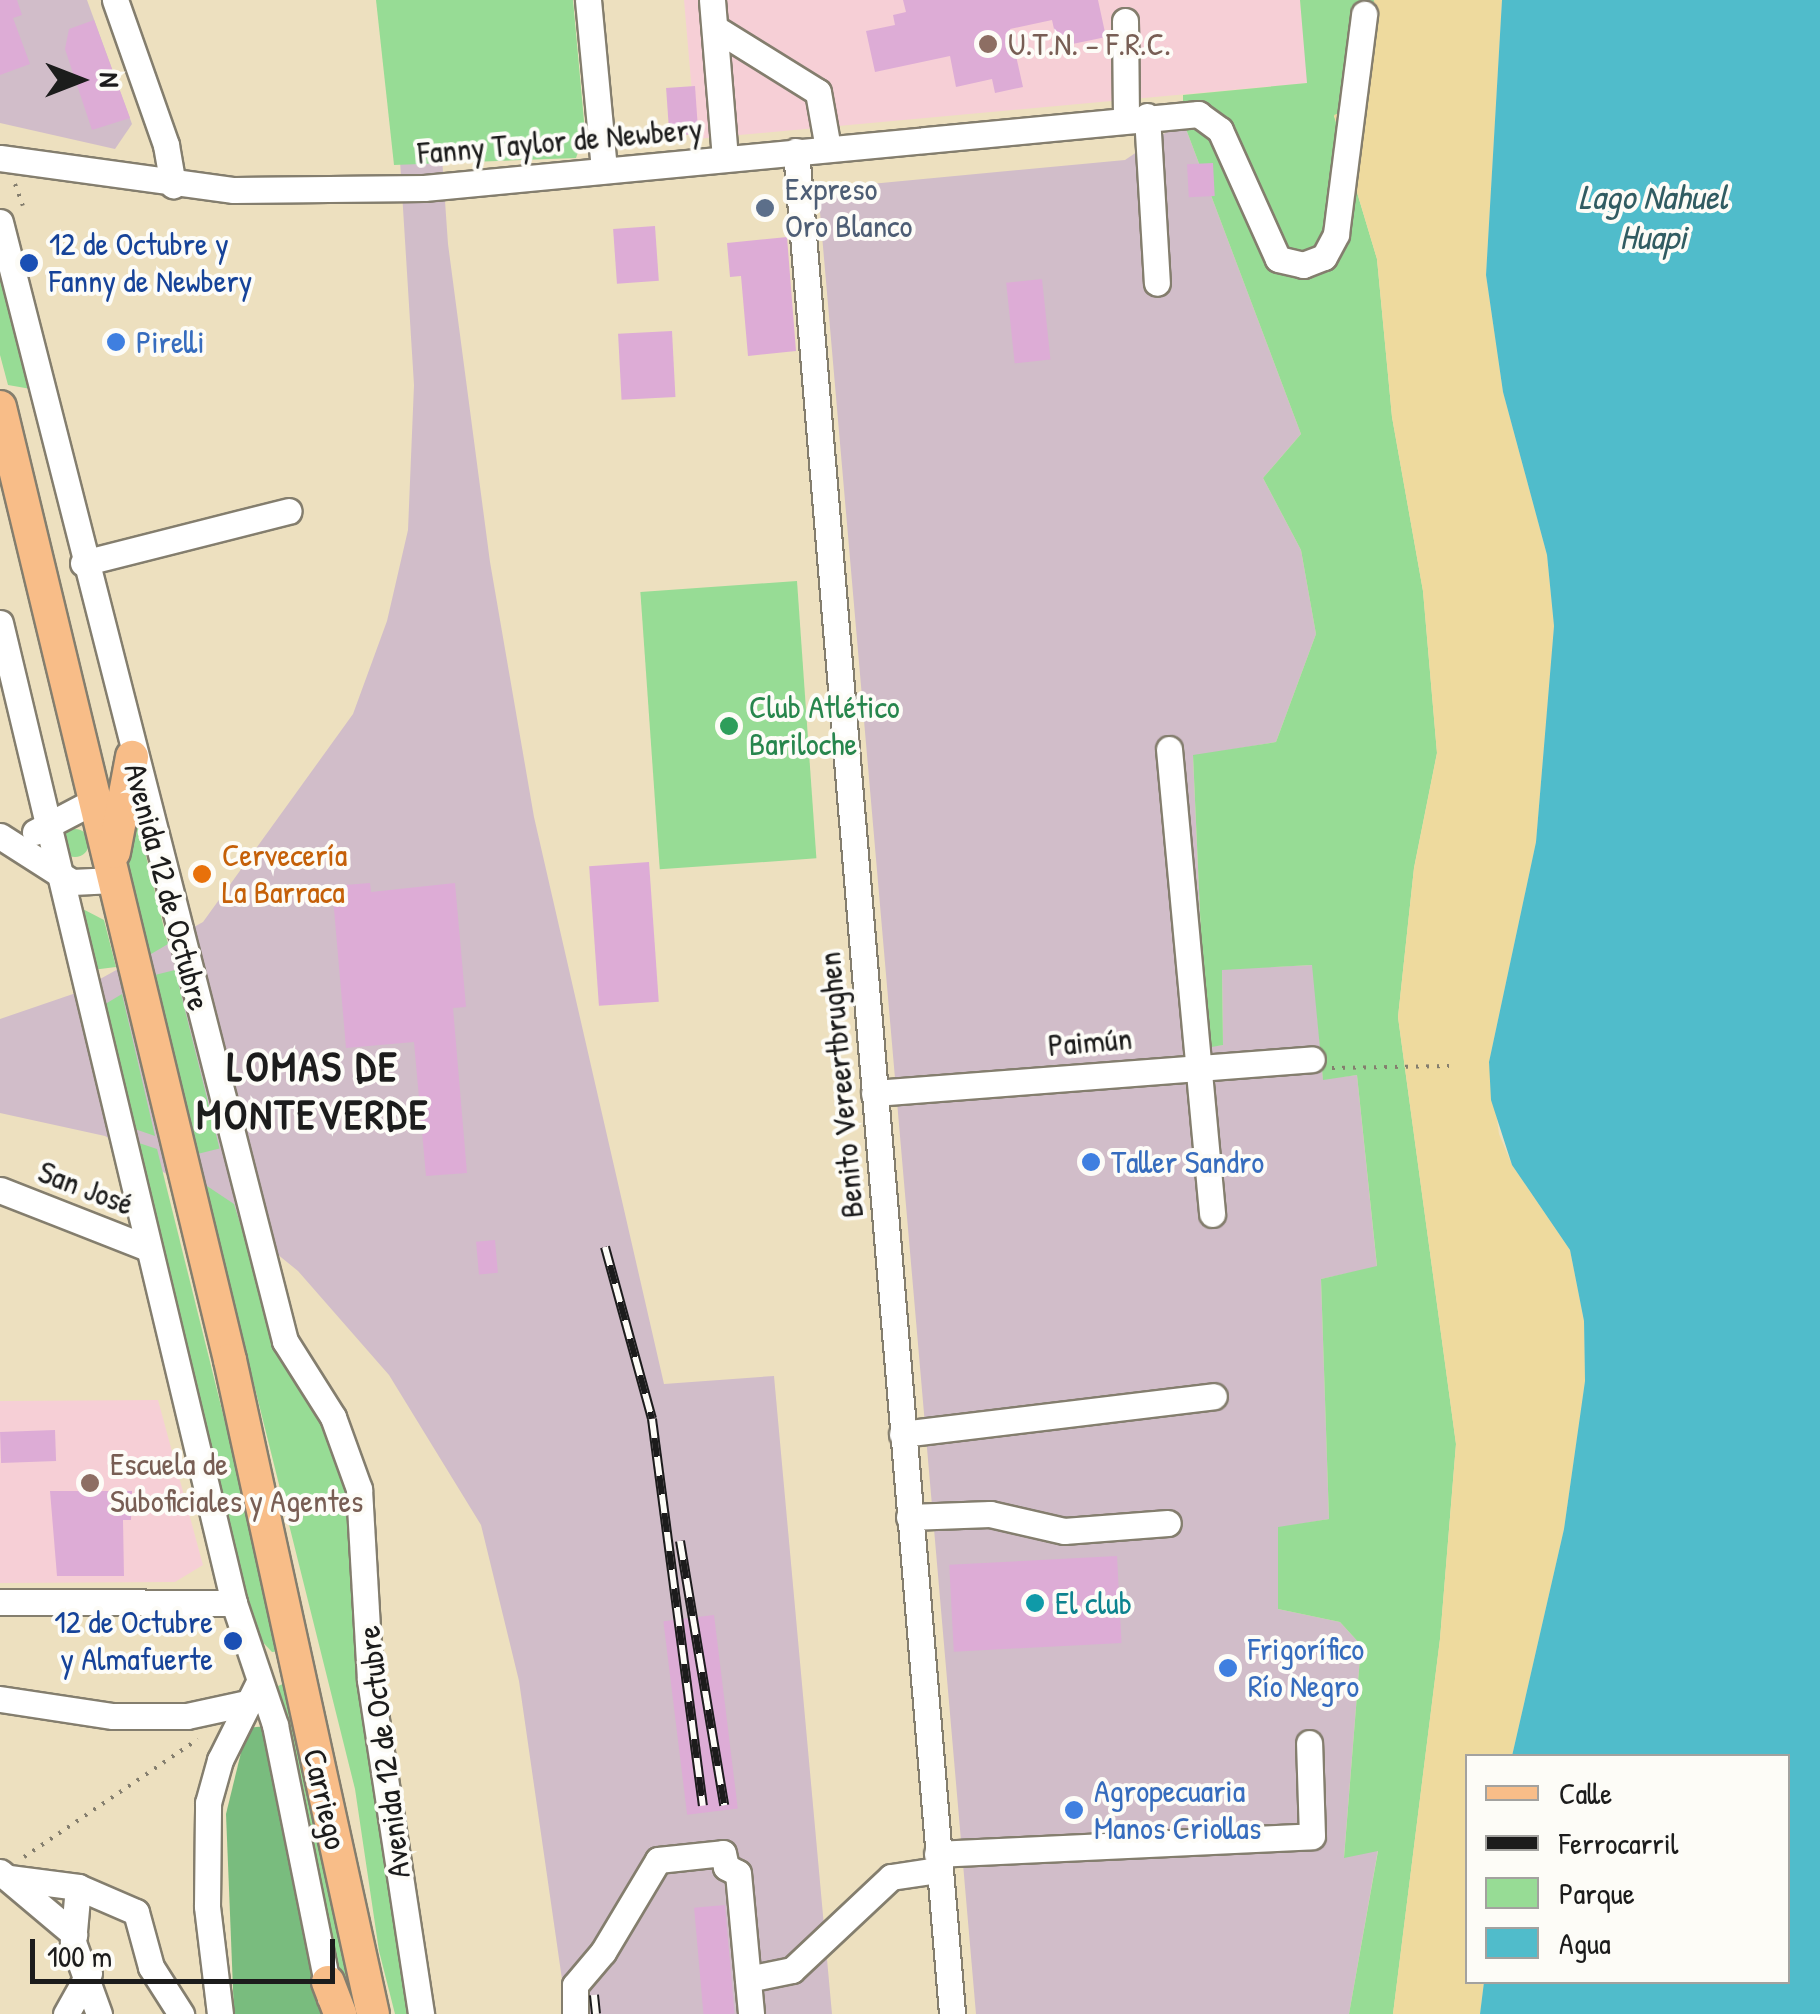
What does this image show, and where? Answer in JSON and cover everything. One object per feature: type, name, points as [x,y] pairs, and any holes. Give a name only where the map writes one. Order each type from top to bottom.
[{"type":"main road","name":"Avenida 12 de Octubre","points":[[0,407],[300,1662],[374,2014]]},
{"type":"main road","points":[[113,876],[132,757]]},
{"type":"main road","points":[[330,1998],[340,2014]]},
{"type":"street","points":[[115,0],[166,145],[173,185]]},
{"type":"street","points":[[588,0],[604,170]]},
{"type":"street","points":[[712,0],[725,158]]},
{"type":"street","name":"Fanny Taylor de Newbery","points":[[0,158],[173,185],[295,192],[424,188],[1198,114],[1220,130],[1278,259],[1303,265],[1324,257],[1336,234],[1364,14]]},
{"type":"street","points":[[1125,21],[1156,282]]},
{"type":"street","points":[[714,28],[818,92],[828,148]]},
{"type":"street","name":"Benito Vereertbrughen","points":[[796,151],[952,2014]]},
{"type":"street","name":"Avenida 12 de Octubre","points":[[0,222],[132,757],[286,1342],[333,1417],[359,1489],[370,1680],[421,2014]]},
{"type":"street","points":[[83,563],[289,512]]},
{"type":"street","points":[[0,623],[234,1602],[0,1602]]},
{"type":"street","points":[[1170,749],[1212,1214]]},
{"type":"street","points":[[6,840],[49,826],[94,801]]},
{"type":"street","points":[[6,840],[60,876],[113,876]]},
{"type":"street","name":"Paimún","points":[[874,1093],[1304,1059]]},
{"type":"street","name":"San José","points":[[0,1190],[148,1248]]},
{"type":"street","points":[[902,1434],[1214,1396]]},
{"type":"street","points":[[909,1517],[990,1514],[1064,1532],[1168,1522]]},
{"type":"street","name":"Carriego","points":[[234,1602],[255,1692],[283,1762],[330,1998]]},
{"type":"street","points":[[0,1699],[114,1716],[187,1716],[255,1692],[300,1662]]},
{"type":"street","points":[[220,2014],[207,1906],[208,1803],[220,1760],[255,1692]]},
{"type":"street","points":[[748,1979],[792,1970],[891,1877],[938,1862],[1312,1836],[1309,1743]]},
{"type":"street","points":[[574,2014],[575,1985],[603,1952],[658,1860],[723,1853],[726,1867],[738,1873],[752,2014]]},
{"type":"street","points":[[3,1874],[78,1887],[136,1912],[152,1967],[181,2014]]},
{"type":"street","points":[[3,1874],[74,1934]]},
{"type":"street","points":[[78,1887],[74,1934],[99,2014]]},
{"type":"street","points":[[66,2014],[89,1973]]},
{"type":"path","points":[[1304,1059],[1296,1068],[1449,1066]]},
{"type":"path","points":[[3,1874],[204,1734]]},
{"type":"shaded area","points":[[0,0],[87,0],[132,124],[115,149],[0,123]]},
{"type":"shaded area","points":[[390,0],[431,0],[448,244],[490,562],[534,817],[664,1384],[774,1376],[832,2014],[567,2014],[519,1681],[481,1525],[389,1375],[298,1271],[218,1206],[105,1136],[0,1113],[0,1019],[73,994],[203,922],[353,714],[387,621],[408,530],[414,385]]},
{"type":"shaded area","points":[[684,0],[1300,0],[1308,83],[696,139]]},
{"type":"shaded area","points":[[1183,121],[1301,434],[1263,478],[1301,550],[1316,634],[1276,742],[1193,756],[1206,1047],[1223,1045],[1222,969],[1313,965],[1323,1079],[1357,1075],[1377,1267],[1321,1279],[1329,1519],[1278,1528],[1278,1609],[1340,1622],[1361,1645],[1344,1857],[1378,1850],[1349,2014],[976,2014],[818,189],[1125,160]]},
{"type":"shaded area","name":"Escuela de Suboficiales y Agentes","points":[[158,1400],[203,1565],[175,1582],[0,1583],[0,1401]]},
{"type":"green space","points":[[376,0],[573,0],[585,132],[576,158],[394,165]]},
{"type":"green space","points":[[1300,0],[1374,0],[1363,104],[1334,116],[1377,259],[1392,417],[1423,591],[1437,753],[1414,868],[1398,1017],[1456,1444],[1440,1639],[1393,2014],[1349,2014],[1378,1851],[1344,1858],[1361,1645],[1340,1622],[1278,1609],[1278,1527],[1329,1519],[1321,1279],[1377,1266],[1357,1075],[1323,1080],[1312,965],[1222,970],[1223,1045],[1206,1048],[1193,755],[1276,742],[1316,634],[1301,550],[1263,478],[1301,434],[1183,121],[1183,95],[1307,83]]},
{"type":"green space","points":[[0,266],[31,389],[8,385],[0,355]]},
{"type":"green space","name":"Club Atlético Bariloche","points":[[797,581],[816,858],[660,869],[640,592]]},
{"type":"green space","points":[[131,796],[168,944],[146,957],[123,854]]},
{"type":"green space","points":[[75,829],[85,833],[89,843],[85,853],[75,857],[65,853],[61,843],[65,833]]},
{"type":"green space","points":[[77,906],[104,920],[116,967],[92,970]]},
{"type":"green space","points":[[175,970],[220,1149],[194,1155],[150,976]]},
{"type":"green space","points":[[122,994],[155,1136],[129,1127],[102,1006]]},
{"type":"green space","points":[[133,1141],[157,1149],[282,1651],[272,1652],[256,1635]]},
{"type":"green space","points":[[204,1184],[234,1204],[276,1338],[351,1478],[371,1748],[408,2014],[395,2014],[379,1951],[355,1789]]},
{"type":"green space","points":[[290,1681],[355,2014],[333,1976],[278,1686]]},
{"type":"green space","points":[[267,1726],[324,2014],[234,2014],[226,1814],[247,1728]]},
{"type":"sand","points":[[1374,0],[1502,0],[1486,275],[1503,392],[1547,555],[1554,626],[1536,842],[1489,1062],[1499,1134],[1512,1165],[1570,1250],[1584,1321],[1585,1381],[1564,1529],[1512,1754],[1465,1754],[1465,1984],[1484,1984],[1480,2014],[1393,2014],[1440,1639],[1456,1444],[1398,1017],[1414,868],[1437,753],[1423,591],[1392,417],[1377,259],[1334,115],[1363,104]]},
{"type":"water","name":"Lago Nahuel Huapi","points":[[1502,0],[1820,0],[1820,2014],[1480,2014],[1484,1984],[1790,1984],[1790,1754],[1512,1754],[1564,1529],[1585,1381],[1584,1321],[1570,1250],[1512,1165],[1491,1100],[1489,1062],[1536,842],[1554,626],[1547,555],[1503,392],[1486,275]]},
{"type":"building","points":[[0,0],[17,0],[22,15],[13,18],[30,64],[0,75]]},
{"type":"building","points":[[903,0],[1098,0],[1106,37],[1058,47],[1052,20],[1010,29],[1023,87],[995,93],[992,79],[956,87],[950,56],[875,72],[866,31],[895,25],[893,15],[906,12]]},
{"type":"building","points":[[94,20],[130,118],[92,130],[65,49],[69,29]]},
{"type":"building","points":[[695,86],[698,134],[669,136],[666,88]]},
{"type":"building","points":[[1213,163],[1215,196],[1189,197],[1187,164]]},
{"type":"building","points":[[655,226],[659,281],[617,284],[613,229]]},
{"type":"building","points":[[787,237],[796,351],[748,356],[741,276],[730,277],[727,243]]},
{"type":"building","points":[[1042,279],[1050,360],[1015,363],[1006,283]]},
{"type":"building","points":[[672,331],[675,397],[622,400],[618,334]]},
{"type":"building","points":[[649,862],[659,1002],[599,1006],[589,866]]},
{"type":"building","points":[[370,883],[371,892],[455,883],[466,1007],[453,1008],[467,1173],[426,1176],[414,1042],[346,1048],[332,886]]},
{"type":"building","points":[[495,1240],[498,1273],[479,1275],[476,1242]]},
{"type":"building","points":[[55,1430],[56,1461],[1,1463],[0,1432]]},
{"type":"building","points":[[50,1491],[132,1491],[131,1520],[123,1520],[124,1576],[57,1576]]},
{"type":"building","name":"El club","points":[[1117,1556],[1122,1643],[954,1652],[949,1565]]},
{"type":"building","points":[[714,1615],[738,1809],[687,1815],[663,1621]]},
{"type":"building","points":[[725,1905],[734,2014],[703,2014],[694,1908]]},
{"type":"railway","points":[[605,1247],[652,1419],[703,1806]]},
{"type":"railway","points":[[680,1541],[724,1805]]},
{"type":"railway","points":[[594,1995],[596,2014]]},
{"type":"place","name":"U.T.N. – F.R.C.","points":[[988,44]]},
{"type":"place","name":"Expreso Oro Blanco","points":[[765,208]]},
{"type":"place","name":"12 de Octubre y Fanny de Newbery","points":[[29,263]]},
{"type":"place","name":"Pirelli","points":[[116,342]]},
{"type":"place","name":"Club Atlético Bariloche","points":[[729,726]]},
{"type":"place","name":"Cervecería La Barraca","points":[[202,874]]},
{"type":"place","name":"Taller Sandro","points":[[1091,1162]]},
{"type":"place","name":"Escuela de Suboficiales y Agentes","points":[[90,1483]]},
{"type":"place","name":"El club","points":[[1035,1603]]},
{"type":"place","name":"12 de Octubre y Almafuerte","points":[[233,1641]]},
{"type":"place","name":"Frigorífico Río Negro","points":[[1228,1668]]},
{"type":"place","name":"Agropecuaria Manos Criollas","points":[[1074,1810]]},
{"type":"district","name":"LOMAS DE MONTEVERDE","points":[[313,1090]]}]
